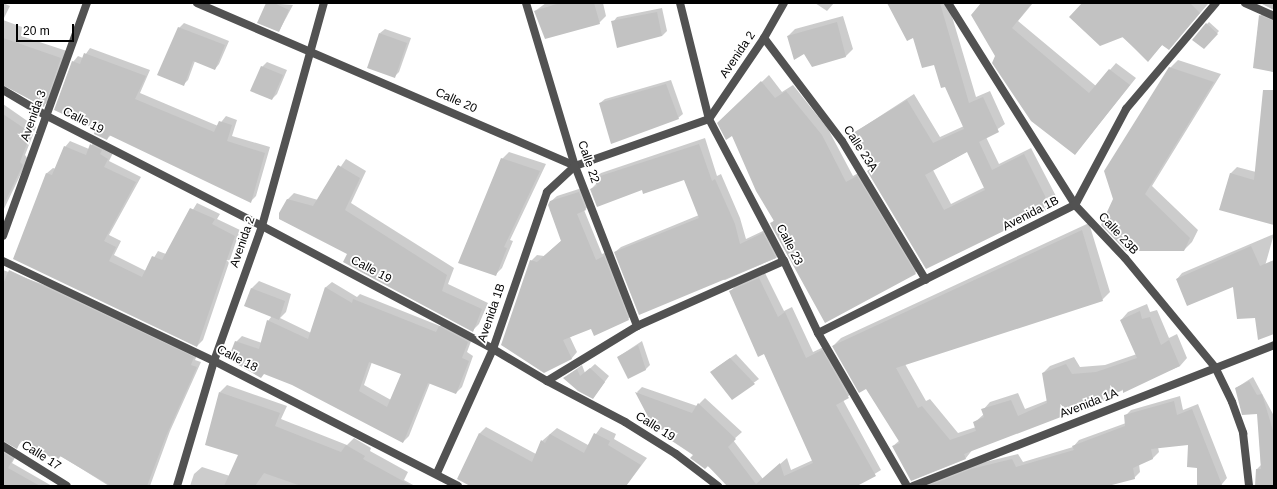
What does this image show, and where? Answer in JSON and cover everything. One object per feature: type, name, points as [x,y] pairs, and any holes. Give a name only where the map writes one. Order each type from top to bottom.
[{"type":"street","name":"Avenida 3","points":[[3,236],[87,3]]},
{"type":"street","name":"Calle 20","points":[[197,3],[311,50],[575,166]]},
{"type":"street","name":"Avenida 2","points":[[176,486],[214,361],[262,226],[324,3]]},
{"type":"street","name":"Calle 22","points":[[526,3],[575,166],[637,326]]},
{"type":"street","name":"Calle 23","points":[[680,3],[709,120],[784,261],[818,333],[907,486]]},
{"type":"street","name":"Avenida 2","points":[[709,120],[764,38],[784,3]]},
{"type":"street","name":"Calle 23B","points":[[949,3],[1075,205],[1125,258],[1215,367],[1232,402],[1243,432],[1249,486]]},
{"type":"street","name":"Avenida 1B","points":[[818,333],[1075,205],[1126,109],[1216,3]]},
{"type":"street","points":[[1245,3],[1274,16]]},
{"type":"street","name":"Calle 23A","points":[[764,38],[842,141],[926,280]]},
{"type":"street","name":"Calle 19","points":[[3,90],[47,116],[262,226],[493,348],[546,381],[631,426],[676,454],[718,486]]},
{"type":"street","points":[[575,166],[709,120]]},
{"type":"street","name":"Avenida 1B","points":[[436,473],[493,348],[547,192],[575,166]]},
{"type":"street","name":"Calle 18","points":[[3,261],[214,361],[436,473],[458,486]]},
{"type":"street","points":[[546,381],[637,326],[784,261]]},
{"type":"street","name":"Avenida 1A","points":[[913,486],[1274,345]]},
{"type":"street","name":"Calle 17","points":[[3,446],[67,486]]},
{"type":"building","points":[[266,3],[274,3],[289,10],[279,32],[257,23]]},
{"type":"building","points":[[560,3],[594,3],[600,24],[545,39],[534,11]]},
{"type":"building","points":[[887,3],[940,3],[969,103],[983,97],[999,132],[979,142],[992,170],[1024,154],[1051,208],[926,269],[867,171],[874,167],[853,133],[907,100],[933,143],[964,129],[945,87],[941,88],[934,65],[922,68],[913,38],[907,41]],"holes":[[[967,152],[985,190],[944,210],[925,175]]]},
{"type":"building","points":[[981,3],[1032,3],[1012,28],[1089,93],[1109,69],[1130,85],[1075,155],[1031,121],[992,63],[995,56],[971,15]]},
{"type":"building","points":[[1082,3],[1190,3],[1200,13],[1169,50],[1162,45],[1148,62],[1123,37],[1100,46],[1069,17]]},
{"type":"building","points":[[1274,3],[1274,10],[1262,4]]},
{"type":"building","points":[[657,12],[662,36],[617,48],[611,21]]},
{"type":"building","points":[[1259,15],[1274,21],[1273,72],[1253,68]]},
{"type":"building","points":[[837,22],[846,57],[812,67],[804,54],[794,60],[787,36]]},
{"type":"building","points":[[1206,23],[1218,34],[1204,49],[1192,40]]},
{"type":"building","points":[[178,27],[225,45],[215,70],[193,61],[184,86],[157,75]]},
{"type":"building","points":[[379,33],[407,43],[395,78],[367,68]]},
{"type":"building","points":[[3,38],[61,58],[44,107],[3,85]]},
{"type":"building","points":[[84,53],[146,76],[135,99],[214,132],[219,121],[232,125],[227,141],[265,153],[251,203],[109,135],[107,140],[94,134],[95,129],[54,110],[72,61],[80,64]]},
{"type":"building","points":[[261,66],[283,75],[272,100],[250,91]]},
{"type":"building","points":[[1169,67],[1214,82],[1145,194],[1190,238],[1184,251],[1126,251],[1101,225],[1113,199],[1104,171]]},
{"type":"building","points":[[761,81],[775,98],[786,91],[822,135],[846,182],[857,176],[916,274],[825,323],[770,223],[774,221],[756,191],[732,136],[726,140],[717,123]]},
{"type":"building","points":[[666,84],[679,119],[611,144],[599,103]]},
{"type":"building","points":[[1263,90],[1274,90],[1274,225],[1219,210],[1230,173],[1254,180]]},
{"type":"building","points":[[3,114],[31,133],[20,162],[23,165],[3,206]]},
{"type":"building","points":[[90,144],[102,150],[100,154],[108,159],[104,167],[136,182],[104,241],[116,247],[109,261],[142,277],[152,256],[162,260],[190,208],[215,219],[212,224],[235,236],[197,347],[13,259],[46,173],[52,175],[64,146],[86,155]]},
{"type":"building","points":[[699,144],[712,181],[715,179],[735,224],[740,244],[763,233],[776,258],[639,315],[614,252],[699,218],[684,180],[643,194],[642,190],[597,207],[590,189],[597,186],[594,178]]},
{"type":"building","points":[[501,158],[540,171],[504,247],[507,248],[496,276],[458,263]]},
{"type":"building","points":[[338,165],[360,178],[345,210],[447,275],[442,291],[482,309],[473,332],[343,262],[347,254],[279,219],[279,213],[287,199],[313,206]]},
{"type":"building","points":[[579,192],[586,210],[577,214],[596,260],[604,256],[629,320],[594,336],[591,329],[563,340],[572,359],[544,373],[501,345],[530,260],[537,262],[561,241],[548,205],[550,201]]},
{"type":"building","points":[[1082,230],[1103,301],[896,368],[918,408],[922,406],[950,440],[976,431],[973,422],[984,417],[981,409],[1011,400],[1018,416],[1047,403],[1042,373],[1066,364],[1072,374],[1096,372],[1137,358],[1120,320],[1140,311],[1142,319],[1150,317],[1161,345],[1169,340],[1180,366],[1123,393],[1123,389],[1088,410],[1087,407],[964,454],[966,459],[911,481],[892,446],[900,443],[866,389],[859,393],[832,346]]},
{"type":"building","points":[[1251,246],[1260,266],[1274,260],[1274,334],[1258,340],[1255,318],[1237,319],[1233,287],[1187,306],[1176,279]]},
{"type":"building","points":[[9,270],[194,357],[191,365],[197,367],[166,436],[147,486],[111,486],[60,456],[57,461],[21,440],[17,449],[3,441],[3,284]]},
{"type":"building","points":[[759,278],[778,317],[785,312],[806,358],[822,350],[849,398],[836,405],[876,476],[857,486],[727,486],[708,466],[705,469],[690,458],[693,455],[672,441],[678,433],[654,428],[635,392],[692,413],[698,403],[736,439],[728,447],[756,484],[780,463],[784,476],[813,463],[764,354],[758,357],[729,291]]},
{"type":"building","points":[[325,287],[352,303],[353,299],[436,332],[439,326],[468,342],[462,358],[469,361],[456,394],[428,383],[403,443],[292,385],[264,374],[261,378],[228,359],[235,341],[259,349],[267,320],[308,339]],"holes":[[[369,362],[401,374],[387,407],[359,391]]]},
{"type":"building","points":[[251,288],[285,301],[279,320],[244,306]]},
{"type":"building","points":[[638,345],[646,370],[628,379],[617,357]]},
{"type":"building","points":[[730,358],[755,384],[732,400],[710,372]]},
{"type":"building","points":[[590,368],[605,382],[593,399],[578,391],[563,378],[577,369],[580,376]]},
{"type":"building","points":[[1249,381],[1257,395],[1262,394],[1274,434],[1274,486],[1255,486],[1256,469],[1261,469],[1257,414],[1242,415],[1235,388]]},
{"type":"building","points":[[219,392],[280,413],[275,426],[341,452],[346,445],[365,456],[363,459],[412,486],[301,486],[264,473],[255,486],[224,486],[238,455],[205,445]]},
{"type":"building","points":[[1174,401],[1177,415],[1192,409],[1222,485],[1197,486],[1197,468],[1187,467],[1188,445],[1151,449],[1153,459],[1133,468],[1135,479],[1108,486],[928,486],[971,469],[1012,459],[1016,467],[1074,450],[1072,446],[1125,426],[1124,415]]},
{"type":"building","points":[[479,433],[532,462],[541,440],[545,443],[550,434],[584,453],[594,433],[610,441],[608,445],[641,465],[626,486],[470,486],[457,479]]},
{"type":"building","points":[[3,452],[13,459],[8,468],[40,486],[3,486]]}]
